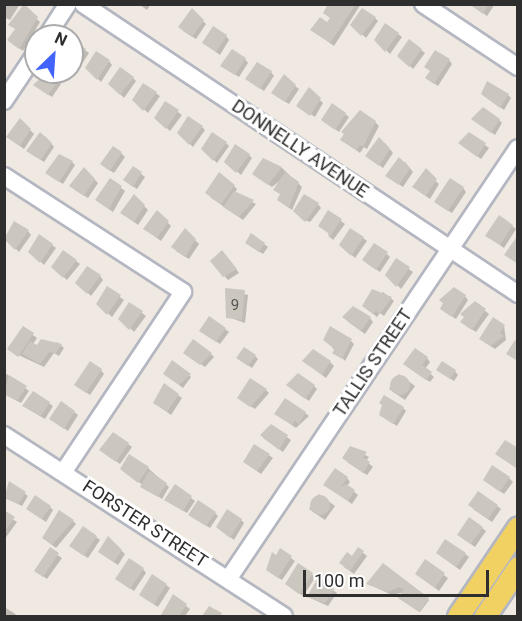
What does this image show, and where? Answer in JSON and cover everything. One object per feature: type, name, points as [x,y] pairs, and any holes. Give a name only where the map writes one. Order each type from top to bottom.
[{"type":"main road","points":[[458,616],[518,527]]},
{"type":"main road","points":[[485,616],[518,567]]},
{"type":"street","points":[[55,24],[68,4]]},
{"type":"street","name":"DONNELLY AVENUE","points":[[83,4],[518,294]]},
{"type":"street","points":[[423,4],[518,68]]},
{"type":"street","points":[[4,101],[24,71]]},
{"type":"street","name":"TALLIS STREET","points":[[229,578],[518,148]]},
{"type":"street","points":[[4,176],[183,292],[64,471]]},
{"type":"street","name":"FORSTER STREET","points":[[4,435],[64,471],[284,616]]},
{"type":"building","points":[[24,4],[38,17],[34,24],[24,24],[24,41],[19,49],[7,40],[15,29],[8,25]]},
{"type":"building","points":[[328,4],[356,4],[330,43],[310,30],[320,17],[327,22],[330,18],[323,13]]},
{"type":"building","points":[[469,4],[489,4],[483,14]]},
{"type":"building","points":[[192,8],[204,20],[192,37],[178,27]]},
{"type":"building","points":[[362,8],[376,17],[361,36],[350,25]]},
{"type":"building","points":[[385,23],[399,33],[385,52],[374,40]]},
{"type":"building","points":[[213,26],[227,35],[216,52],[202,43]]},
{"type":"building","points":[[409,39],[422,49],[409,67],[397,56]]},
{"type":"building","points":[[232,49],[246,58],[235,75],[220,66]]},
{"type":"building","points":[[435,50],[450,59],[434,84],[425,78],[430,71],[424,67]]},
{"type":"building","points":[[96,51],[110,60],[97,80],[85,68]]},
{"type":"building","points":[[257,62],[272,71],[260,89],[245,79]]},
{"type":"building","points":[[120,67],[134,77],[120,95],[108,84]]},
{"type":"building","points":[[284,74],[296,85],[285,102],[271,93]]},
{"type":"building","points":[[487,81],[509,94],[500,108],[481,94]]},
{"type":"building","points":[[143,83],[157,92],[143,111],[132,100]]},
{"type":"building","points":[[34,84],[56,84],[48,95]]},
{"type":"building","points":[[309,87],[321,98],[310,116],[296,106]]},
{"type":"building","points":[[165,101],[179,110],[166,129],[154,118]]},
{"type":"building","points":[[332,103],[346,113],[335,130],[321,120]]},
{"type":"building","points":[[483,107],[500,119],[491,133],[471,119]]},
{"type":"building","points":[[360,110],[376,121],[363,147],[360,145],[356,150],[340,140],[344,134],[341,132]]},
{"type":"building","points":[[188,116],[203,126],[189,145],[177,133]]},
{"type":"building","points":[[20,118],[31,129],[20,146],[6,137]]},
{"type":"building","points":[[40,132],[52,143],[41,160],[26,151]]},
{"type":"building","points":[[212,132],[227,142],[213,161],[201,149]]},
{"type":"building","points":[[469,132],[486,143],[477,157],[458,143]]},
{"type":"building","points":[[379,137],[390,149],[379,166],[365,156]]},
{"type":"building","points":[[235,144],[250,154],[236,173],[224,162]]},
{"type":"building","points":[[113,146],[122,152],[110,171],[100,164]]},
{"type":"building","points":[[59,154],[73,161],[59,182],[45,173]]},
{"type":"building","points":[[399,157],[410,168],[399,185],[385,176]]},
{"type":"building","points":[[263,158],[282,167],[268,185],[252,174]]},
{"type":"building","points":[[133,166],[142,172],[133,187],[123,180]]},
{"type":"building","points":[[84,167],[95,179],[84,196],[69,186]]},
{"type":"building","points":[[426,168],[437,179],[426,196],[412,187]]},
{"type":"building","points":[[219,172],[235,185],[221,204],[205,193]]},
{"type":"building","points":[[285,172],[299,182],[289,208],[277,200],[280,194],[273,190]]},
{"type":"building","points":[[110,178],[122,186],[109,209],[95,200]]},
{"type":"building","points":[[450,178],[464,187],[448,211],[434,202]]},
{"type":"building","points":[[234,191],[254,200],[239,217],[223,207]]},
{"type":"building","points":[[134,194],[145,205],[134,222],[120,213]]},
{"type":"building","points":[[304,194],[319,203],[305,222],[293,211]]},
{"type":"building","points":[[157,210],[169,221],[157,238],[143,229]]},
{"type":"building","points":[[328,210],[342,219],[329,238],[328,233],[318,226]]},
{"type":"building","points":[[499,215],[513,225],[500,245],[485,236]]},
{"type":"building","points":[[14,221],[29,230],[15,250],[4,239]]},
{"type":"building","points":[[185,228],[196,239],[185,257],[171,247]]},
{"type":"building","points":[[350,228],[364,237],[351,256],[339,245]]},
{"type":"building","points":[[251,233],[265,243],[259,252],[245,243]]},
{"type":"building","points":[[39,234],[53,244],[40,263],[28,252]]},
{"type":"building","points":[[518,235],[518,264],[504,255]]},
{"type":"building","points":[[374,243],[388,252],[376,270],[362,260]]},
{"type":"building","points":[[63,250],[77,260],[63,278],[51,267]]},
{"type":"building","points":[[222,250],[237,269],[223,277],[210,261]]},
{"type":"building","points":[[396,258],[410,267],[396,287],[385,275]]},
{"type":"building","points":[[87,266],[101,275],[87,294],[75,283]]},
{"type":"building","points":[[107,286],[121,295],[107,315],[96,304]]},
{"type":"building","points":[[454,287],[466,295],[452,317],[440,309],[443,303],[439,300]]},
{"type":"building","points":[[225,288],[245,290],[242,320],[226,318]]},
{"type":"building","points":[[372,289],[392,297],[380,314],[376,311],[373,314],[362,306]]},
{"type":"building","points":[[475,301],[486,309],[472,330],[460,322],[464,317],[460,314]]},
{"type":"building","points":[[129,302],[143,311],[129,330],[118,319]]},
{"type":"building","points":[[353,306],[371,317],[361,331],[342,317]]},
{"type":"building","points":[[209,316],[226,328],[216,342],[199,331]]},
{"type":"building","points":[[493,317],[505,325],[500,333],[504,336],[491,346],[479,339]]},
{"type":"building","points":[[23,326],[34,333],[18,357],[7,349]]},
{"type":"building","points":[[330,326],[352,339],[342,359],[332,353],[335,349],[323,340]]},
{"type":"building","points":[[41,339],[62,344],[55,354],[50,351],[40,364],[22,354],[30,341],[37,345]]},
{"type":"building","points":[[193,339],[212,353],[200,365],[183,353]]},
{"type":"building","points":[[515,340],[518,342],[518,361],[506,354]]},
{"type":"building","points":[[244,347],[256,355],[248,366],[236,358]]},
{"type":"building","points":[[415,348],[428,357],[422,365],[432,372],[426,380],[403,364]]},
{"type":"building","points":[[313,349],[331,361],[322,375],[302,361]]},
{"type":"building","points":[[172,360],[191,374],[179,385],[163,374]]},
{"type":"building","points":[[90,361],[102,369],[86,393],[74,385]]},
{"type":"building","points":[[442,361],[456,370],[450,379],[436,370]]},
{"type":"building","points":[[298,373],[315,385],[305,399],[286,385]]},
{"type":"building","points":[[9,375],[27,386],[17,401],[4,394]]},
{"type":"building","points":[[396,375],[404,375],[410,381],[410,389],[404,395],[396,395],[390,389],[390,381]]},
{"type":"building","points":[[250,378],[267,389],[250,407],[237,398]]},
{"type":"building","points":[[164,383],[179,394],[167,412],[153,403]]},
{"type":"building","points":[[33,391],[50,402],[41,416],[22,406]]},
{"type":"building","points":[[384,395],[404,407],[393,424],[379,415],[382,405],[379,403]]},
{"type":"building","points":[[285,398],[306,412],[299,424],[295,421],[292,425],[274,414]]},
{"type":"building","points":[[61,401],[75,411],[64,429],[49,419]]},
{"type":"building","points":[[271,424],[288,435],[279,450],[260,435]]},
{"type":"building","points":[[113,432],[129,443],[116,462],[99,450]]},
{"type":"building","points":[[505,440],[518,448],[516,468],[495,454]]},
{"type":"building","points":[[254,444],[270,454],[257,471],[243,462]]},
{"type":"building","points":[[350,446],[367,452],[363,457],[370,462],[363,473],[342,458]]},
{"type":"building","points":[[129,454],[149,467],[138,483],[120,469]]},
{"type":"building","points":[[492,465],[510,477],[500,492],[483,480]]},
{"type":"building","points":[[335,468],[348,477],[341,487],[346,484],[355,490],[348,501],[323,485]]},
{"type":"building","points":[[149,471],[167,483],[158,497],[140,487]]},
{"type":"building","points":[[9,481],[26,492],[18,504],[4,498]]},
{"type":"building","points":[[175,484],[192,496],[183,511],[164,500]]},
{"type":"building","points":[[478,491],[498,505],[488,519],[468,505]]},
{"type":"building","points":[[35,495],[51,506],[42,519],[26,509]]},
{"type":"building","points":[[316,495],[324,495],[330,501],[330,509],[324,515],[316,515],[310,509],[310,501]]},
{"type":"building","points":[[198,500],[216,512],[206,526],[188,515]]},
{"type":"building","points":[[227,509],[242,519],[230,538],[216,527]]},
{"type":"building","points":[[4,510],[15,517],[4,532]]},
{"type":"building","points":[[59,510],[74,520],[52,545],[42,538]]},
{"type":"building","points":[[469,517],[483,527],[471,544],[457,535]]},
{"type":"building","points":[[83,526],[97,536],[84,556],[69,546]]},
{"type":"building","points":[[108,536],[122,550],[114,562],[98,552]]},
{"type":"building","points":[[445,539],[466,553],[456,567],[436,553]]},
{"type":"building","points":[[50,547],[59,553],[43,577],[34,571]]},
{"type":"building","points":[[358,547],[364,551],[350,571],[339,563],[347,552],[352,556]]},
{"type":"building","points":[[280,548],[292,556],[278,578],[266,570],[272,552],[276,555]]},
{"type":"building","points":[[129,558],[144,568],[130,589],[115,579]]},
{"type":"building","points":[[425,559],[445,573],[435,588],[415,574]]},
{"type":"building","points":[[298,563],[313,573],[299,594],[285,584]]},
{"type":"building","points":[[383,563],[429,598],[419,612],[398,598],[404,590],[399,587],[388,592],[366,584]]},
{"type":"building","points":[[152,574],[167,584],[154,604],[139,595]]},
{"type":"building","points":[[318,577],[334,589],[325,603],[307,597]]},
{"type":"building","points":[[173,594],[187,604],[179,616],[161,616]]},
{"type":"building","points":[[209,606],[222,613],[220,616],[202,616]]}]
